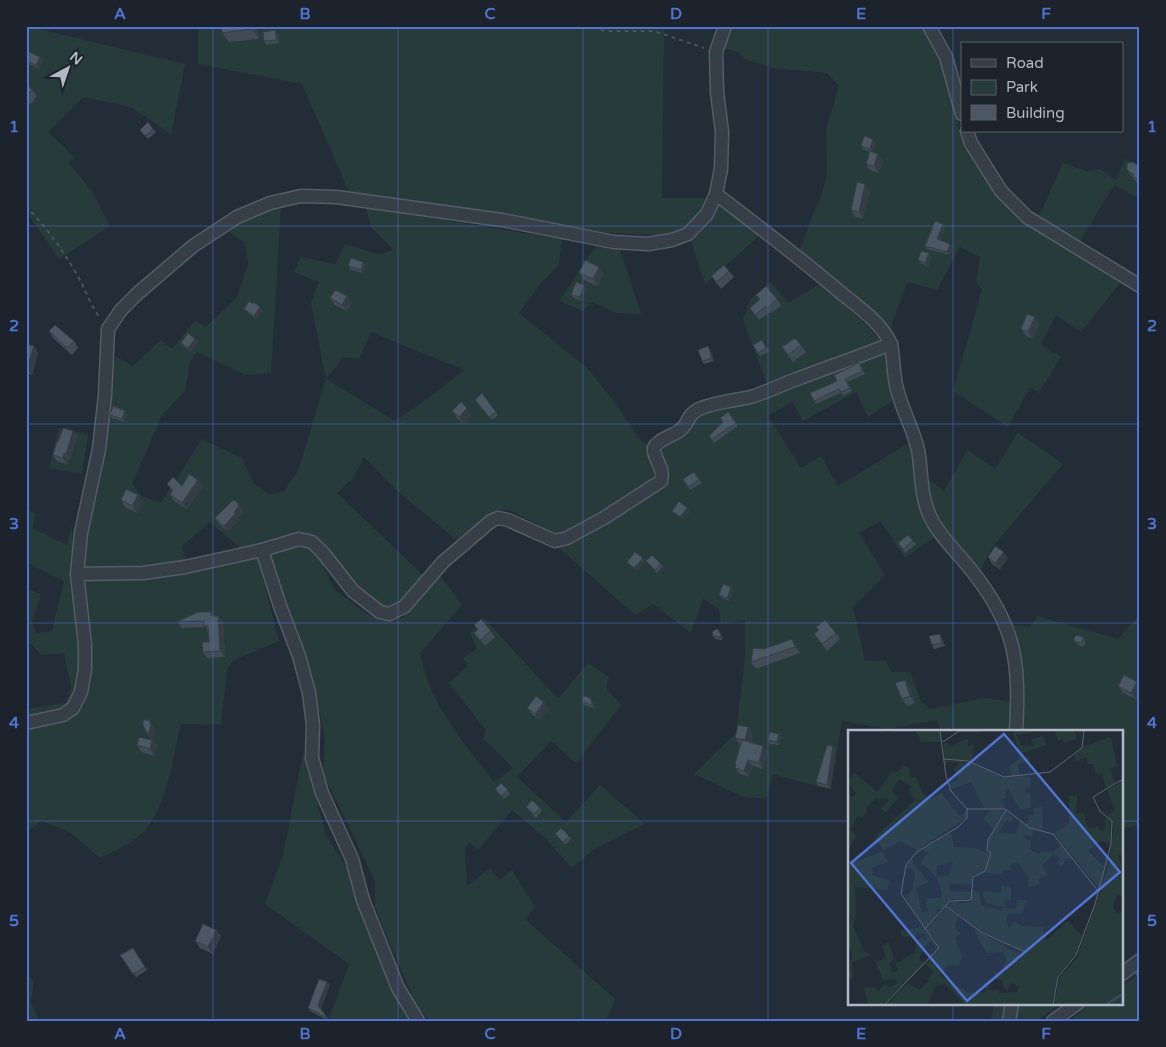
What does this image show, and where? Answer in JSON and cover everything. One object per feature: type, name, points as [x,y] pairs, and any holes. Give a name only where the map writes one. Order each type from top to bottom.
[{"type":"street","points":[[26,723],[63,716],[73,708],[81,692],[85,669],[85,645],[77,574],[81,533],[99,449],[105,395],[108,329],[137,294],[193,246],[237,217],[270,203],[301,196],[336,197],[502,220],[614,242],[648,244],[672,240],[688,234],[707,214],[716,194],[720,169],[722,132],[717,92],[716,52],[725,26]]},
{"type":"street","points":[[929,26],[946,57],[961,110]]},
{"type":"street","points":[[967,132],[971,143],[1001,191],[1027,216],[1140,286]]},
{"type":"street","points":[[716,194],[792,252],[846,297],[876,323],[891,344],[897,389],[912,426],[928,513],[936,527],[985,588],[1007,626],[1014,651],[1018,680],[1016,730]]},
{"type":"street","points":[[77,574],[143,573],[262,550],[299,539],[312,542],[324,554],[353,591],[380,612],[389,614],[404,607],[443,562],[492,520],[498,518],[508,520],[555,541],[567,538],[604,518],[661,481],[662,467],[654,453],[654,448],[660,442],[682,430],[688,418],[697,410],[727,400],[756,395],[891,344]]},
{"type":"street","points":[[262,550],[299,656],[309,693],[313,724],[312,758],[322,794],[352,859],[364,900],[398,988],[418,1021]]},
{"type":"street","points":[[1124,972],[1140,960]]},
{"type":"street","points":[[1009,1021],[1012,1004]]},
{"type":"street","points":[[1053,1021],[1077,1004]]},
{"type":"path","points":[[594,26],[605,31],[654,31],[716,52]]},
{"type":"path","points":[[26,206],[61,249],[80,281],[95,312],[108,329]]},
{"type":"green space","points":[[26,26],[185,64],[171,134],[131,107],[83,97],[48,132],[74,157],[69,163],[92,191],[110,226],[59,259],[26,211]]},
{"type":"green space","points":[[198,26],[664,27],[662,198],[706,198],[703,208],[696,218],[681,231],[657,235],[609,233],[349,192],[302,84],[198,64]]},
{"type":"green space","points":[[731,26],[921,26],[941,61],[963,142],[993,191],[1029,223],[1120,283],[1081,332],[1056,315],[1041,344],[1061,357],[1039,393],[1030,387],[1008,427],[953,391],[982,290],[976,282],[980,257],[960,247],[937,290],[907,282],[890,330],[799,251],[827,174],[826,130],[839,86],[827,73],[773,68],[744,59],[738,52],[724,48]]},
{"type":"green space","points":[[1125,159],[1140,165],[1140,199],[1114,185],[1080,241],[1038,218],[1063,163],[1088,172],[1100,169],[1116,180]]},
{"type":"green space","points":[[720,203],[760,235],[705,284],[691,242],[708,225]]},
{"type":"green space","points":[[281,206],[271,373],[245,375],[197,352],[190,362],[185,391],[162,415],[132,484],[141,496],[161,503],[202,439],[242,458],[253,482],[268,494],[283,492],[298,471],[326,379],[311,303],[319,282],[294,272],[301,257],[335,264],[345,244],[381,255],[393,249],[371,227],[366,208],[562,239],[559,265],[541,283],[519,313],[588,369],[613,400],[639,439],[649,446],[648,454],[655,468],[652,480],[577,528],[557,534],[509,510],[494,511],[456,540],[395,489],[364,457],[354,477],[337,493],[423,575],[397,606],[383,606],[360,591],[349,581],[326,546],[314,537],[242,549],[210,522],[182,546],[186,560],[134,568],[82,570],[101,474],[115,356],[133,366],[161,340],[172,349],[195,321],[206,327],[237,297],[248,264],[245,243],[228,231],[248,218]],"holes":[[[371,332],[464,370],[395,421],[326,379],[344,357],[359,359]]]},
{"type":"green space","points":[[597,244],[620,250],[641,314],[616,313],[592,302],[583,311],[559,301]]},
{"type":"green space","points":[[771,282],[788,303],[820,284],[868,326],[880,341],[767,385],[743,319],[751,298]]},
{"type":"green space","points":[[885,352],[894,400],[868,417],[856,392],[803,421],[792,402],[768,416],[801,468],[821,456],[838,486],[909,443],[922,515],[935,537],[905,558],[880,521],[859,533],[885,575],[853,607],[865,661],[886,661],[892,672],[910,672],[921,701],[931,709],[985,698],[1011,702],[1010,730],[941,730],[937,720],[888,729],[842,721],[831,790],[773,774],[766,799],[741,796],[694,774],[736,733],[745,658],[745,620],[721,624],[719,609],[703,599],[691,633],[653,604],[635,615],[558,547],[665,483],[668,471],[659,454],[659,449],[696,415],[719,408],[742,406]]},
{"type":"green space","points":[[59,428],[88,434],[82,474],[49,468]]},
{"type":"green space","points":[[1018,433],[1063,464],[993,546],[980,571],[941,526],[931,502],[928,479],[944,491],[967,450],[995,469]]},
{"type":"green space","points":[[26,510],[35,513],[33,528],[67,545],[72,525],[72,573],[81,638],[80,679],[74,702],[65,710],[26,719],[26,709],[66,703],[71,687],[64,653],[41,655],[30,643],[26,646],[26,590],[41,594],[32,623],[36,633],[52,631],[64,581],[26,562]]},
{"type":"green space","points":[[291,545],[306,545],[317,552],[333,588],[364,612],[379,619],[390,621],[404,617],[440,575],[462,605],[420,653],[431,690],[449,722],[494,782],[513,768],[483,738],[486,730],[449,683],[468,666],[463,658],[477,649],[470,633],[485,619],[558,699],[588,663],[609,677],[606,688],[621,705],[576,763],[551,741],[517,777],[566,822],[600,785],[645,824],[594,849],[572,868],[544,837],[512,810],[478,850],[470,842],[465,848],[467,886],[490,868],[500,880],[512,870],[535,907],[525,919],[615,999],[606,1021],[430,1021],[417,1007],[375,907],[375,881],[323,773],[325,738],[313,679],[270,554]]},
{"type":"green space","points":[[257,556],[279,641],[234,660],[227,669],[221,725],[181,724],[163,796],[151,822],[143,832],[128,844],[100,858],[71,833],[42,821],[26,832],[26,726],[53,724],[68,719],[79,710],[86,695],[90,656],[83,580],[126,578]]},
{"type":"green space","points":[[1140,614],[1140,825],[1124,828],[1124,730],[1022,730],[1025,688],[1014,625],[1030,627],[1037,616],[1118,639]]},
{"type":"green space","points":[[303,753],[326,835],[349,872],[388,983],[410,1021],[328,1021],[349,964],[265,904],[283,855]]},
{"type":"green space","points":[[1140,973],[1140,1021],[1071,1021],[1084,1009],[1094,1004],[1124,1004],[1124,985]]},
{"type":"green space","points":[[26,974],[34,980],[31,1003],[39,1021],[26,1021]]},
{"type":"green space","points":[[994,1004],[1008,1004],[1004,1021],[991,1021]]},
{"type":"green space","points":[[1019,1004],[1059,1004],[1037,1021],[1015,1021]]},
{"type":"building","points":[[221,26],[252,26],[252,29],[222,33]]},
{"type":"building","points":[[275,30],[277,40],[264,41],[263,32]]},
{"type":"building","points":[[29,52],[40,57],[36,65],[27,61]]},
{"type":"building","points":[[26,83],[32,90],[26,98]]},
{"type":"building","points":[[148,122],[153,129],[145,136],[140,130]]},
{"type":"building","points":[[864,136],[873,139],[870,149],[861,146]]},
{"type":"building","points":[[870,151],[878,154],[874,166],[866,164]]},
{"type":"building","points":[[1132,162],[1140,166],[1140,180],[1133,177],[1134,175],[1127,170],[1127,163]]},
{"type":"building","points":[[857,182],[865,184],[859,212],[851,210]]},
{"type":"building","points":[[935,221],[943,224],[937,239],[950,244],[947,252],[925,246]]},
{"type":"building","points":[[921,251],[929,253],[925,263],[918,260]]},
{"type":"building","points":[[351,258],[363,262],[361,270],[348,266]]},
{"type":"building","points":[[585,260],[599,267],[593,279],[579,273]]},
{"type":"building","points":[[724,265],[729,271],[717,282],[711,276]]},
{"type":"building","points":[[576,282],[584,285],[580,297],[571,295]]},
{"type":"building","points":[[766,286],[777,299],[768,308],[766,306],[755,315],[750,308],[760,299],[756,295]]},
{"type":"building","points":[[335,290],[347,296],[342,305],[330,298]]},
{"type":"building","points":[[249,301],[253,304],[254,302],[260,307],[254,316],[244,309]]},
{"type":"building","points":[[1027,314],[1035,317],[1028,332],[1021,329]]},
{"type":"building","points":[[55,325],[74,341],[67,348],[49,331]]},
{"type":"building","points":[[188,333],[195,339],[188,348],[181,343]]},
{"type":"building","points":[[795,338],[801,345],[788,355],[782,347]]},
{"type":"building","points":[[762,340],[766,348],[758,353],[753,345]]},
{"type":"building","points":[[26,344],[34,346],[27,368],[26,368]]},
{"type":"building","points":[[708,346],[712,358],[702,361],[698,350]]},
{"type":"building","points":[[859,363],[863,371],[845,379],[850,388],[841,392],[839,389],[814,401],[810,393],[837,381],[834,375]]},
{"type":"building","points":[[482,393],[496,412],[489,417],[475,400]]},
{"type":"building","points":[[461,402],[467,408],[459,417],[452,411]]},
{"type":"building","points":[[113,406],[125,411],[122,419],[110,415]]},
{"type":"building","points":[[728,412],[736,423],[712,439],[709,436],[723,422],[720,418]]},
{"type":"building","points":[[63,428],[73,431],[63,458],[53,455]]},
{"type":"building","points":[[694,472],[699,480],[688,487],[683,479]]},
{"type":"building","points":[[189,474],[198,480],[182,503],[170,495],[173,490],[167,484],[173,477],[182,486]]},
{"type":"building","points":[[126,489],[138,495],[132,506],[121,500]]},
{"type":"building","points":[[234,500],[238,503],[238,507],[235,514],[224,526],[215,518]]},
{"type":"building","points":[[679,501],[687,508],[680,517],[672,511]]},
{"type":"building","points":[[908,535],[913,541],[903,549],[898,543]]},
{"type":"building","points":[[995,546],[1004,552],[995,563],[988,557]]},
{"type":"building","points":[[635,552],[643,558],[634,568],[627,562]]},
{"type":"building","points":[[652,555],[661,564],[655,570],[646,561]]},
{"type":"building","points":[[723,584],[731,587],[727,598],[719,595]]},
{"type":"building","points":[[198,612],[211,612],[211,616],[218,616],[220,651],[203,652],[202,642],[209,642],[208,626],[204,626],[204,621],[177,622]]},
{"type":"building","points":[[481,619],[491,631],[480,640],[474,633],[478,629],[474,625]]},
{"type":"building","points":[[825,620],[836,633],[822,644],[814,634],[819,630],[816,627]]},
{"type":"building","points":[[718,629],[720,637],[713,636],[714,630]]},
{"type":"building","points":[[940,634],[942,643],[932,645],[929,636]]},
{"type":"building","points":[[1077,635],[1083,637],[1080,643],[1074,641]]},
{"type":"building","points":[[792,639],[795,647],[751,662],[753,648],[764,649]]},
{"type":"building","points":[[1124,675],[1137,682],[1131,693],[1118,686]]},
{"type":"building","points":[[905,680],[910,696],[902,699],[895,683]]},
{"type":"building","points":[[536,696],[544,702],[535,714],[527,708]]},
{"type":"building","points":[[585,696],[590,698],[593,705],[582,702]]},
{"type":"building","points":[[143,720],[149,720],[151,725],[148,735],[143,725]]},
{"type":"building","points":[[738,725],[748,727],[745,740],[735,738]]},
{"type":"building","points":[[770,732],[779,734],[777,742],[768,740]]},
{"type":"building","points":[[139,737],[152,740],[150,749],[137,745]]},
{"type":"building","points":[[742,740],[763,746],[759,763],[748,760],[744,771],[735,768]]},
{"type":"building","points":[[827,745],[833,746],[827,785],[816,782]]},
{"type":"building","points":[[501,783],[508,790],[501,796],[495,789]]},
{"type":"building","points":[[532,800],[540,808],[534,814],[526,807]]},
{"type":"building","points":[[561,828],[569,836],[563,842],[555,834]]},
{"type":"building","points":[[203,924],[216,930],[208,947],[195,941]]},
{"type":"building","points":[[133,948],[145,967],[133,974],[120,955]]},
{"type":"building","points":[[1140,969],[1140,980],[1135,974]]},
{"type":"building","points":[[319,979],[327,982],[318,1005],[327,1018],[308,1008]]}]
